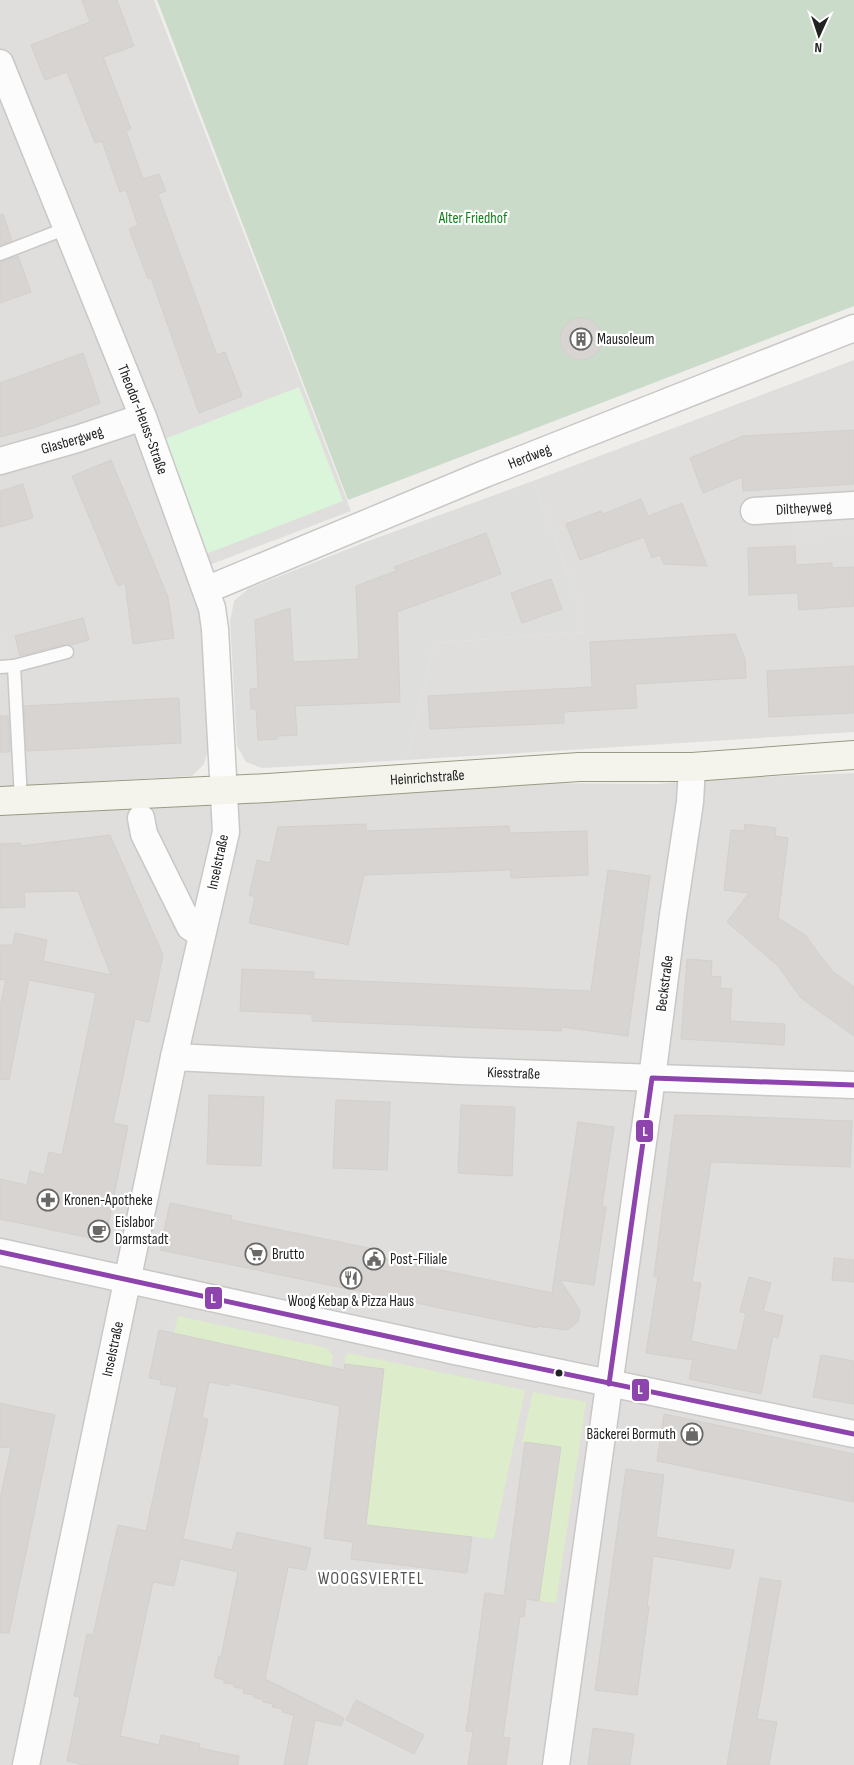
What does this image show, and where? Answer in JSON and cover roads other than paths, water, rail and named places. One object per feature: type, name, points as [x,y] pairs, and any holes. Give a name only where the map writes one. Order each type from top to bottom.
[{"type":"main road","name":"Heinrichstraße","points":[[10,800],[304,786],[579,768],[692,767],[854,755]]},
{"type":"street","name":"Theodor-Heuss-Straße","points":[[0,63],[144,417],[206,590],[215,629],[224,790]]},
{"type":"street","name":"Herdweg","points":[[206,590],[482,475],[854,328]]},
{"type":"street","name":"Glasbergweg","points":[[0,461],[144,417]]},
{"type":"street","name":"Diltheyweg","points":[[754,512],[854,506]]},
{"type":"street","name":"Beckstraße","points":[[556,1765],[690,802],[692,767]]},
{"type":"street","name":"Inselstraße","points":[[26,1765],[174,1057],[226,832],[224,790]]},
{"type":"street","points":[[141,818],[144,834],[190,927],[202,934]]},
{"type":"street","name":"Kiesstraße","points":[[174,1057],[854,1085]]},
{"type":"street","points":[[0,1252],[609,1384],[854,1434]]},
{"type":"lane","points":[[0,254],[67,228]]},
{"type":"lane","points":[[0,667],[14,666],[67,652]]},
{"type":"lane","points":[[10,800],[14,666]]},
{"type":"place","name":"Mausoleum","points":[[581,339]]},
{"type":"place","name":"Kronen-Apotheke","points":[[48,1200]]},
{"type":"place","name":"Eislabor Darmstadt","points":[[99,1231]]},
{"type":"place","name":"Brutto","points":[[256,1254]]},
{"type":"place","name":"Post-Filiale","points":[[374,1259]]},
{"type":"place","name":"Woog Kebap & Pizza Haus","points":[[351,1278]]},
{"type":"place","name":"Bäckerei Bormuth","points":[[692,1434]]},
{"type":"district","name":"WOOGSVIERTEL","points":[[371,1578]]},
{"type":"park label","name":"Alter Friedhof","points":[[473,218]]}]
